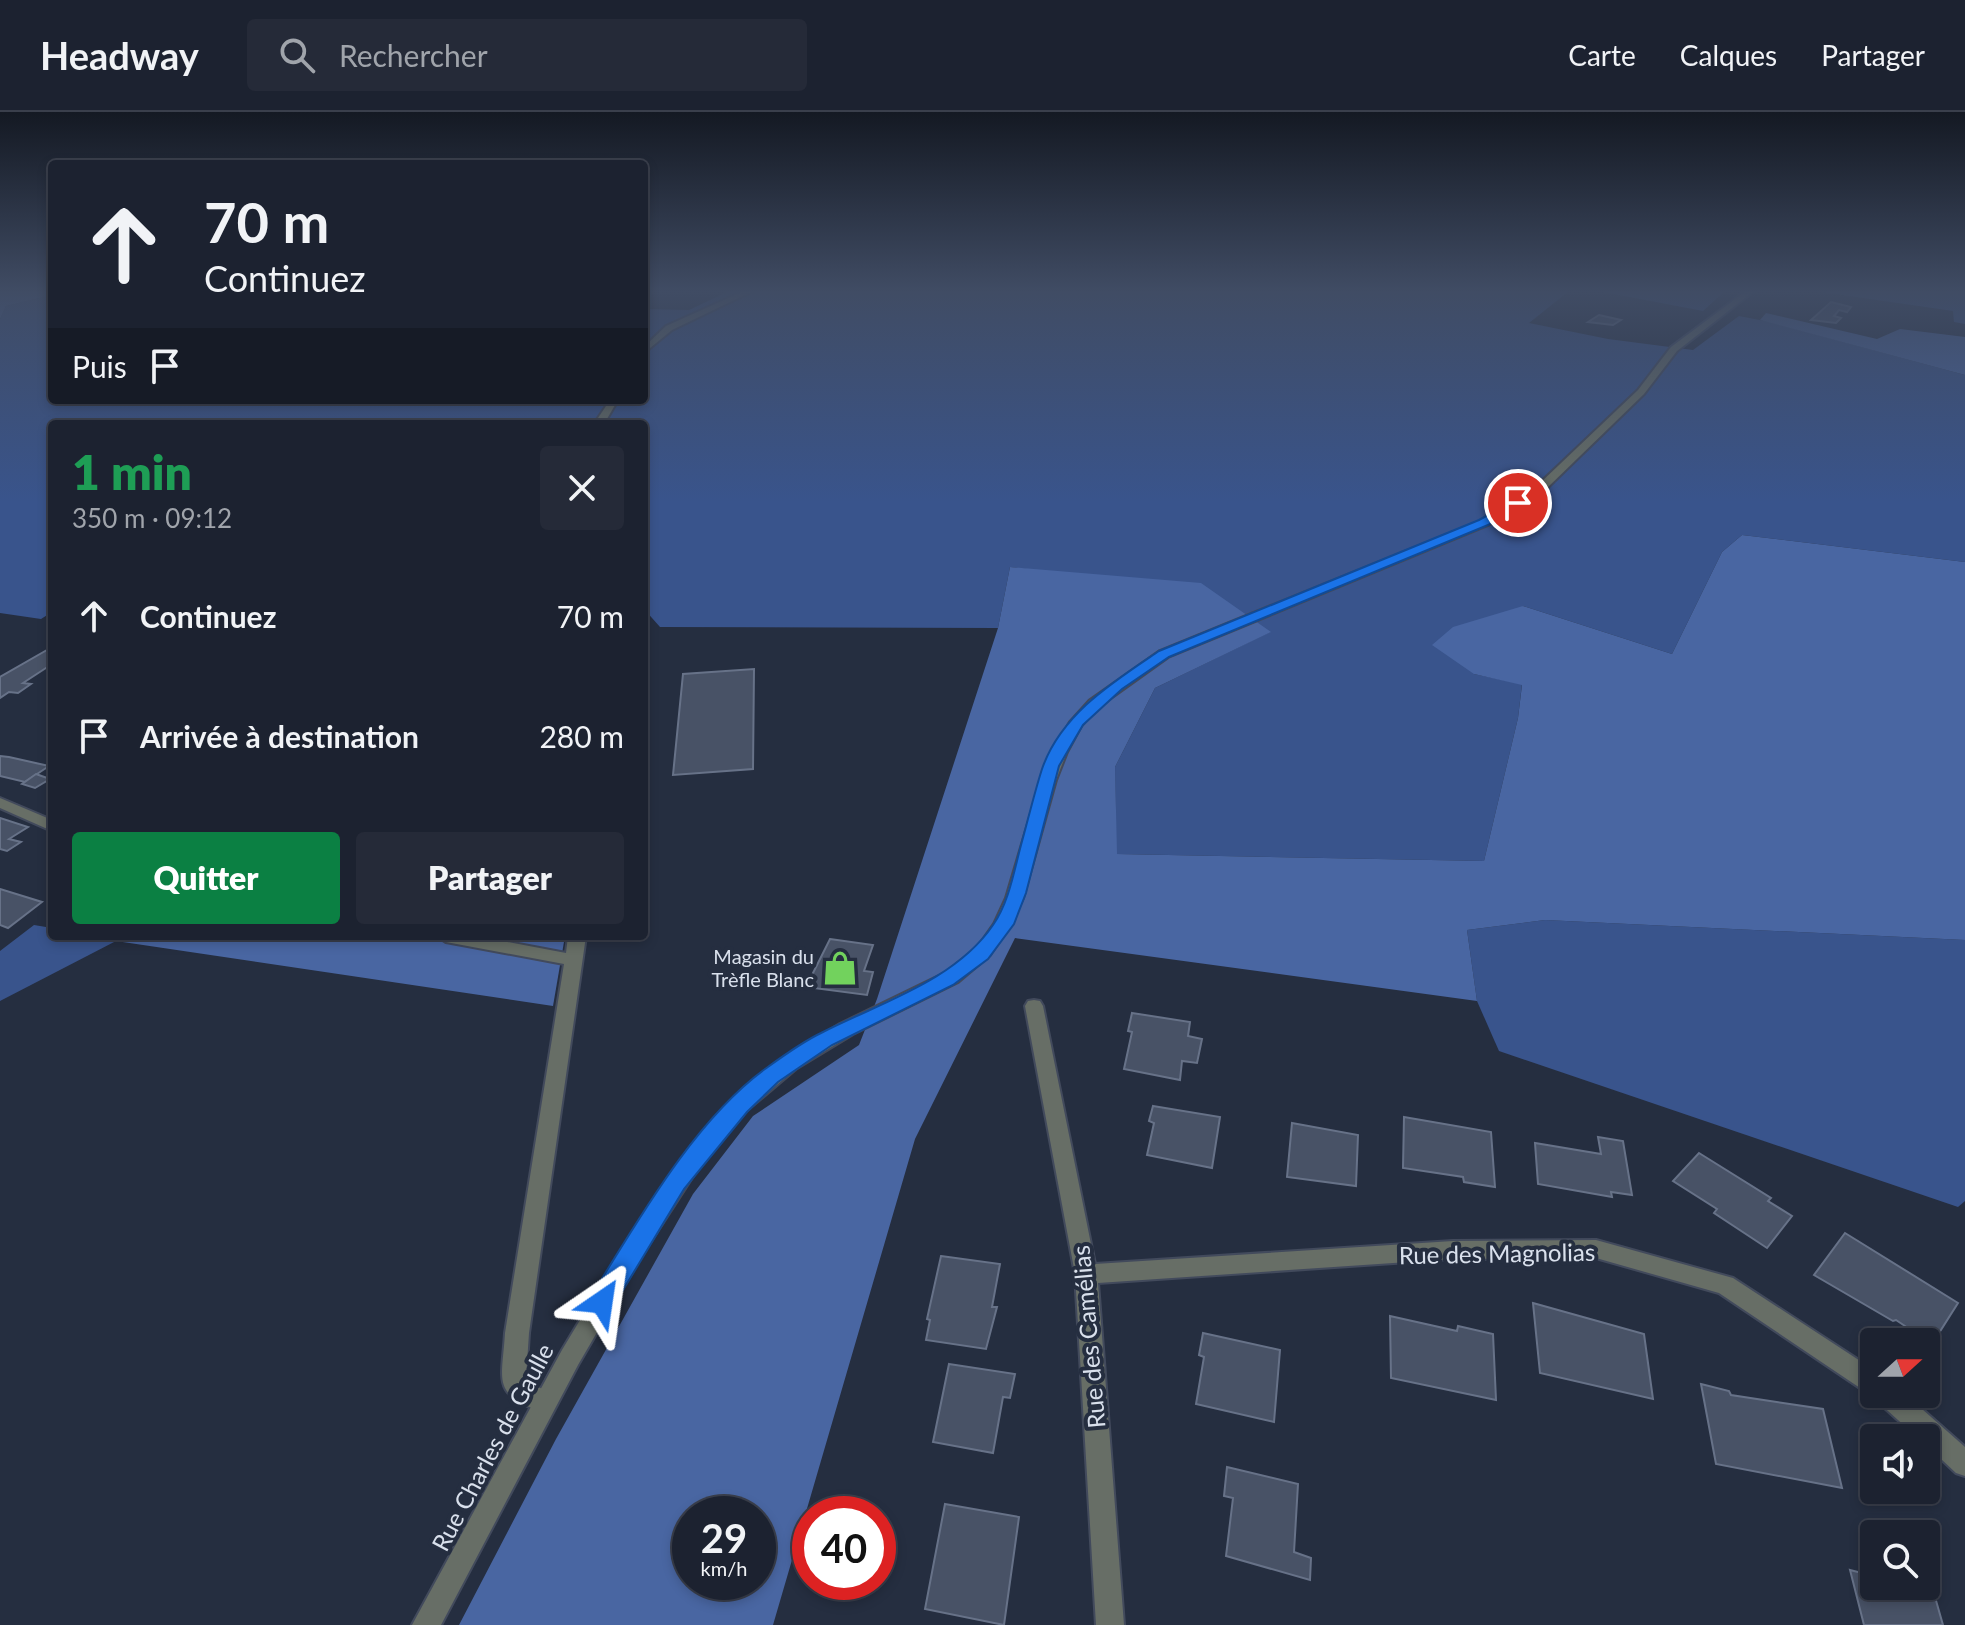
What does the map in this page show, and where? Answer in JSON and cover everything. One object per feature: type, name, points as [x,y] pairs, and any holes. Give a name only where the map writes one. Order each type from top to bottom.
[{"type":"street","name":"Rue Charles de Gaulle","points":[[426,1625],[545,1401],[675,1182],[720,1127],[760,1086],[796,1058],[825,1040],[946,980],[981,955],[1004,924],[1017,893],[1051,766],[1077,722],[1116,686],[1164,654],[1484,523],[1518,503],[1543,486],[1623,411],[1664,362]]},
{"type":"street","points":[[0,802],[48,824]]},
{"type":"street","points":[[467,940],[572,960]]},
{"type":"street","points":[[545,1401],[524,1394],[514,1382],[517,1333],[576,940]]},
{"type":"street","name":"Rue des Camélias","points":[[1034,1006],[1086,1274],[1110,1625]]},
{"type":"street","name":"Rue des Magnolias","points":[[1086,1274],[1453,1250],[1596,1249],[1725,1285],[1860,1375]]},
{"type":"street","points":[[1903,1408],[1965,1464]]},
{"type":"shaded area","points":[[0,362],[48,362],[48,404],[648,404],[648,362],[1916,362],[1965,375],[1965,562],[1742,535],[1722,552],[1672,654],[1523,606],[1474,674],[1522,684],[1518,718],[1484,861],[1116,854],[1115,767],[1155,688],[1270,632],[1062,573],[1010,567],[998,628],[660,627],[648,614],[648,420],[48,420],[48,615],[41,619],[0,613]]},
{"type":"shaded area","points":[[1915,362],[1965,362],[1965,375]]},
{"type":"shaded area","points":[[1742,535],[1965,562],[1965,940],[1545,920],[1467,930],[1477,1001],[1015,938],[915,1139],[811,1496],[792,1496],[792,1560],[773,1625],[459,1625],[556,1439],[693,1194],[753,1116],[859,1045],[877,999],[998,628],[1010,567],[1201,583],[1271,632],[1155,688],[1115,767],[1117,854],[1484,861],[1518,718],[1522,685],[1474,674],[1432,645],[1453,627],[1523,606],[1672,654],[1722,552]]},
{"type":"shaded area","points":[[1545,920],[1965,940],[1965,1201],[1958,1207],[1499,1051],[1477,1001],[1467,930]]},
{"type":"shaded area","points":[[34,925],[48,927],[48,940],[116,941],[0,1001],[0,951]]},
{"type":"shaded area","points":[[117,940],[564,940],[553,1006]]},
{"type":"building","points":[[48,650],[48,667],[23,683],[31,684],[18,693],[9,692],[0,698],[0,677]]},
{"type":"building","points":[[754,669],[753,769],[673,775],[683,674]]},
{"type":"building","points":[[0,756],[48,766],[25,782],[0,776]]},
{"type":"building","points":[[36,774],[48,778],[35,788],[22,784]]},
{"type":"building","points":[[0,818],[28,827],[9,839],[21,842],[7,851],[0,849]]},
{"type":"building","points":[[0,889],[42,902],[8,928],[0,925]]},
{"type":"building","name":"Magasin du Trèfle Blanc","points":[[830,939],[873,945],[864,971],[873,972],[867,995],[806,987]]},
{"type":"building","points":[[1132,1013],[1190,1022],[1188,1036],[1202,1039],[1197,1063],[1182,1061],[1180,1080],[1124,1069],[1132,1032],[1128,1031]]},
{"type":"building","points":[[1153,1106],[1220,1117],[1212,1168],[1147,1155],[1154,1123],[1149,1121]]},
{"type":"building","points":[[1404,1117],[1491,1132],[1495,1187],[1464,1182],[1463,1177],[1403,1168]]},
{"type":"building","points":[[1292,1123],[1358,1135],[1356,1186],[1287,1177]]},
{"type":"building","points":[[1598,1137],[1623,1141],[1632,1195],[1611,1192],[1612,1197],[1538,1184],[1535,1143],[1601,1154]]},
{"type":"building","points":[[1699,1153],[1771,1198],[1768,1201],[1792,1216],[1767,1248],[1714,1213],[1717,1209],[1673,1181]]},
{"type":"building","points":[[1845,1233],[1958,1303],[1940,1331],[1940,1328],[1908,1328],[1814,1275]]},
{"type":"building","points":[[941,1256],[1000,1264],[992,1307],[997,1307],[986,1349],[926,1340],[930,1320],[927,1319]]},
{"type":"building","points":[[1533,1303],[1644,1334],[1653,1399],[1540,1373]]},
{"type":"building","points":[[1390,1316],[1457,1331],[1458,1326],[1493,1334],[1496,1400],[1391,1378]]},
{"type":"building","points":[[1203,1333],[1280,1350],[1274,1422],[1196,1404],[1204,1357],[1199,1355]]},
{"type":"building","points":[[949,1364],[1015,1374],[1010,1398],[1003,1397],[993,1453],[933,1442]]},
{"type":"building","points":[[1701,1384],[1729,1391],[1731,1395],[1823,1409],[1842,1488],[1716,1464]]},
{"type":"building","points":[[1227,1467],[1298,1484],[1294,1552],[1311,1558],[1310,1580],[1226,1556],[1233,1498],[1224,1496]]},
{"type":"building","points":[[945,1504],[1019,1517],[1004,1625],[925,1609]]},
{"type":"building","points":[[1850,1570],[1860,1572],[1860,1600],[1936,1600],[1943,1625],[1864,1625]]},
{"type":"place","name":"Magasin du Trèfle Blanc","points":[[840,968]]},
{"type":"route","points":[[602,1302],[675,1182],[739,1106],[796,1058],[825,1040],[946,980],[981,955],[1004,924],[1017,893],[1051,766],[1077,722],[1116,686],[1164,654],[1484,523],[1518,503]]}]
